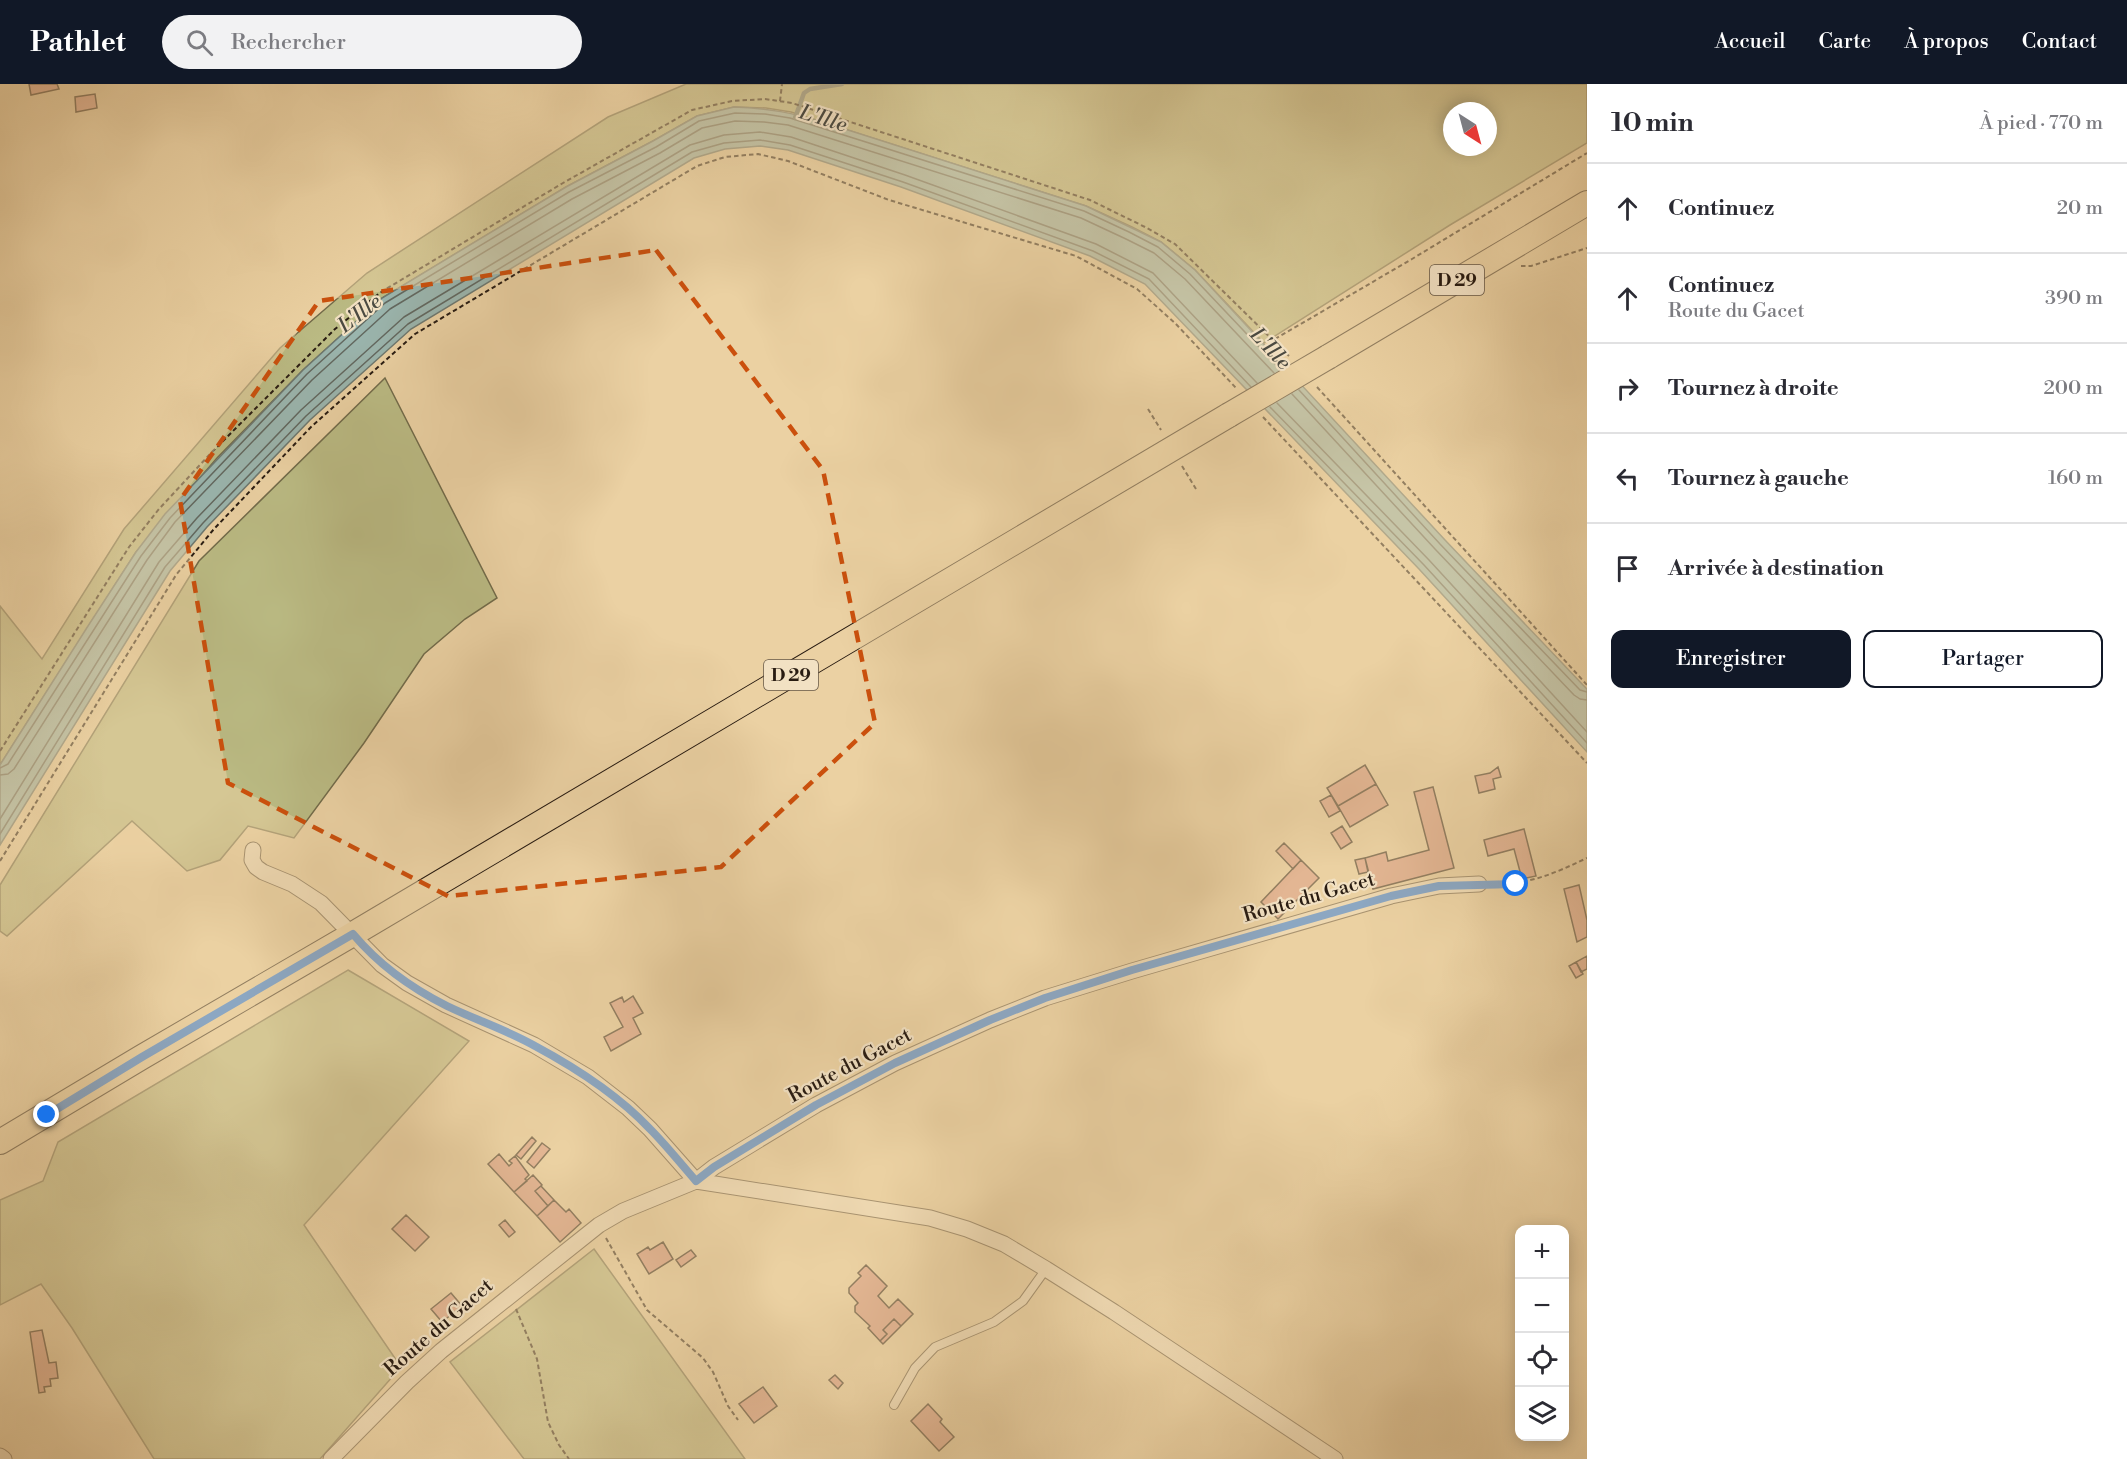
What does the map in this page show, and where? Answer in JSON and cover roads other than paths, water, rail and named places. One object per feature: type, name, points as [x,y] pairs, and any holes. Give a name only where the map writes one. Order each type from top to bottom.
[{"type":"main road","name":"D 29","points":[[0,1142],[1587,203]]},
{"type":"street","points":[[253,850],[252,860],[256,867],[292,884],[321,903],[382,965],[407,983],[446,1005],[534,1045],[588,1077],[628,1108],[650,1129],[696,1181],[930,1218],[967,1229],[1004,1244],[1124,1318],[1335,1459]]},
{"type":"street","name":"Route du Gacet","points":[[331,1459],[441,1351],[599,1225],[623,1211],[696,1181],[714,1167],[816,1105],[895,1063],[1045,998],[1132,970],[1360,904],[1439,886],[1479,884]]},
{"type":"street","points":[[0,1456],[4,1459]]},
{"type":"lane","points":[[894,1405],[915,1368],[935,1347],[994,1322],[1023,1301],[1046,1269]]},
{"type":"water","points":[[734,107],[781,112],[826,123],[1086,206],[1161,242],[1195,270],[1445,540],[1587,689],[1587,752],[1419,569],[1145,284],[1090,256],[901,187],[788,150],[760,146],[725,149],[694,158],[411,329],[310,420],[207,527],[170,571],[0,845],[0,765],[88,626],[136,552],[165,514],[303,370],[382,298],[566,187],[697,116]]},
{"type":"waterway","name":"L'Ille","points":[[795,118],[804,93],[810,89],[842,84]]}]
